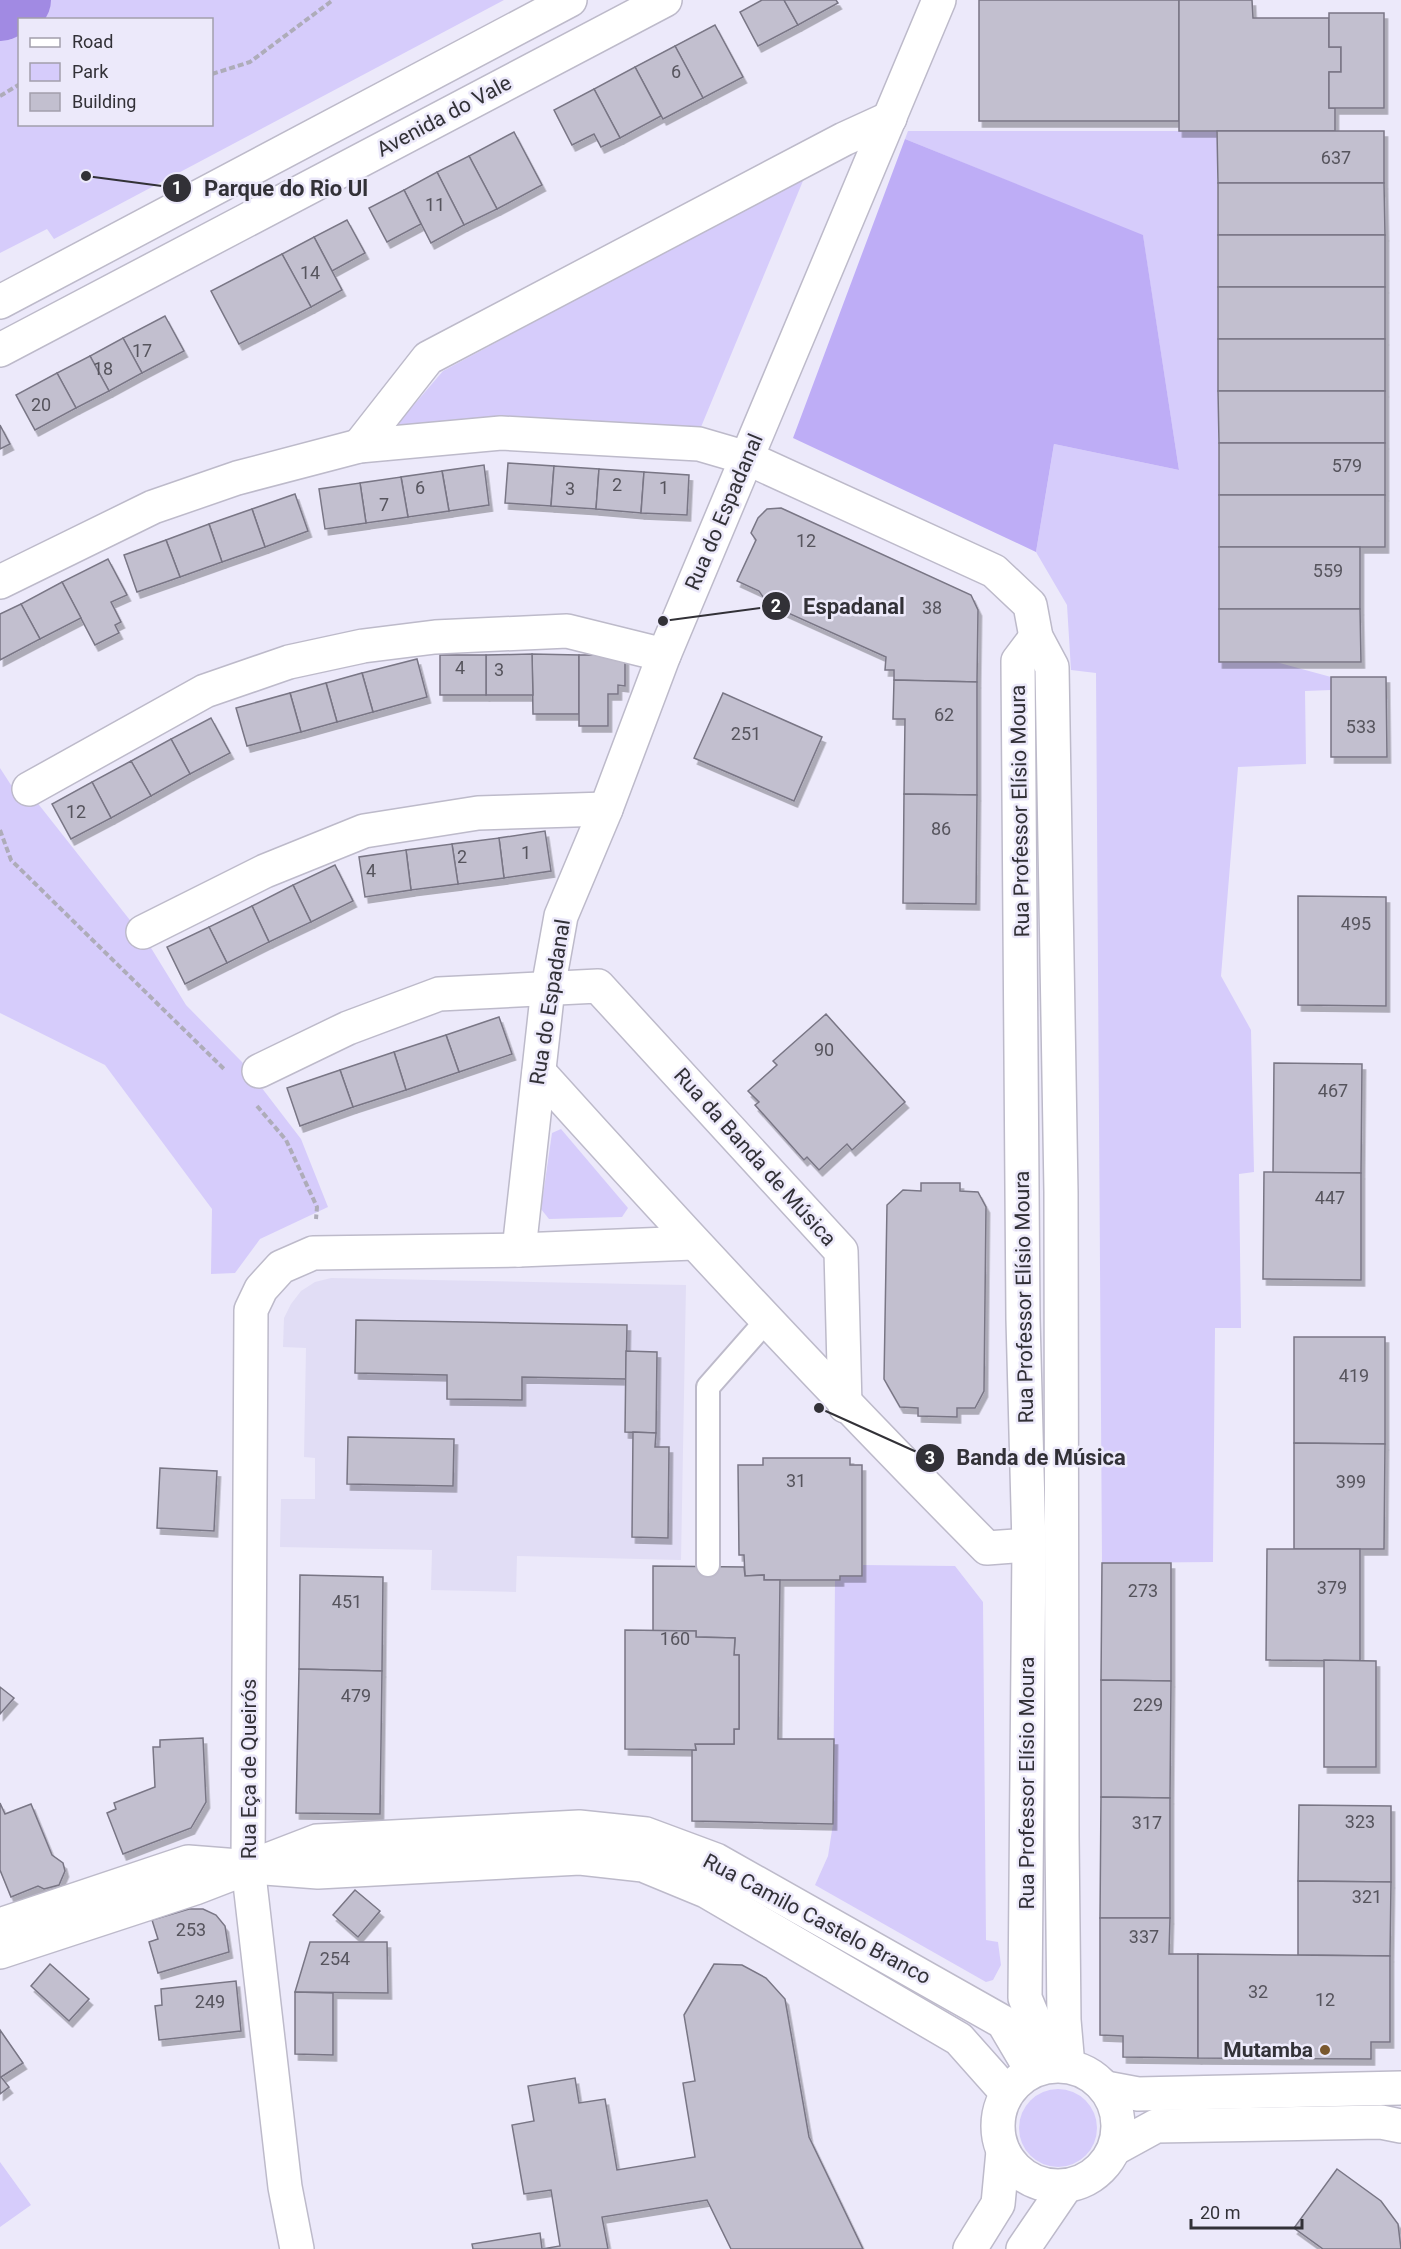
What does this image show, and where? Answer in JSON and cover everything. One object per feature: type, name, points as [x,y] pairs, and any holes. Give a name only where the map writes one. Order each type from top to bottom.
[{"type":"street","name":"Avenida do Vale","points":[[0,302],[570,0]]},
{"type":"street","name":"Avenida do Vale","points":[[0,350],[665,0]]},
{"type":"street","name":"Rua do Espadanal","points":[[519,1250],[548,987],[561,916],[606,809],[664,655],[939,0]]},
{"type":"street","points":[[359,446],[428,358],[844,139],[890,118]]},
{"type":"street","name":"Rua Professor Elísio Moura","points":[[0,582],[153,507],[237,478],[359,446],[501,433],[699,444],[747,458],[994,571],[1030,606],[1036,637],[1052,667],[1061,1191],[1064,2020],[1051,2067]]},
{"type":"street","points":[[29,789],[206,691],[289,662],[353,648],[435,636],[567,631],[664,655]]},
{"type":"street","name":"Rua Professor Elísio Moura","points":[[1036,637],[1018,661],[1023,1319],[1029,1545],[1025,1998],[1051,2067]]},
{"type":"street","points":[[142,932],[265,871],[364,831],[478,813],[606,809]]},
{"type":"street","name":"Rua da Banda de Música","points":[[244,1072],[348,1028],[439,994],[598,986],[841,1251],[844,1406]]},
{"type":"street","points":[[539,1071],[693,1243],[844,1406],[987,1548],[1029,1545]]},
{"type":"street","points":[[312,1252],[519,1250],[693,1243]]},
{"type":"street","name":"Rua Eça de Queirós","points":[[297,2249],[285,2187],[248,1866],[250,1310],[261,1289],[281,1267],[312,1252]]},
{"type":"street","name":"Rua Camilo Castelo Branco","points":[[0,1952],[195,1888],[317,1841],[579,1827],[646,1834],[716,1860],[1003,2022],[1051,2067]]},
{"type":"street","name":"Rua Camilo Castelo Branco","points":[[0,1925],[188,1862],[318,1872],[580,1858],[643,1865],[706,1891],[959,2039],[1007,2093]]},
{"type":"street","points":[[1114,2149],[1118,2128],[1116,2107],[1106,2088],[1095,2078],[1051,2067],[1015,2083],[1007,2093],[999,2112],[998,2132],[1004,2151],[1014,2167],[1029,2179],[1047,2185],[1066,2186],[1082,2182],[1095,2174],[1114,2149],[1156,2126],[1381,2122],[1401,2126]]},
{"type":"street","points":[[1106,2088],[1138,2094],[1401,2088]]},
{"type":"street","points":[[970,2249],[998,2204],[1004,2151]]},
{"type":"street","points":[[1023,2249],[1066,2186]]},
{"type":"lane","points":[[708,1565],[708,1387],[766,1321]]},
{"type":"path","points":[[213,74],[250,62],[333,0]]},
{"type":"path","points":[[0,96],[18,85]]},
{"type":"path","points":[[0,830],[11,860],[244,1072]]},
{"type":"path","points":[[255,1105],[286,1140],[317,1207],[312,1252]]},
{"type":"shaded area","points":[[905,139],[1143,235],[1179,470],[1054,444],[1036,552],[793,438]]},
{"type":"shaded area","points":[[331,1278],[686,1285],[681,1560],[517,1556],[516,1592],[431,1590],[432,1550],[280,1547],[281,1499],[315,1499],[315,1458],[304,1457],[306,1348],[283,1347],[284,1318],[301,1291],[315,1282]]},
{"type":"green space","points":[[0,0],[504,0],[54,239],[47,229],[0,253]]},
{"type":"green space","points":[[908,131],[1217,131],[1219,547],[1276,662],[1331,677],[1331,690],[1305,691],[1306,764],[1238,767],[1221,976],[1251,1030],[1254,1172],[1239,1174],[1241,1328],[1215,1328],[1213,1562],[1102,1563],[1096,673],[1071,670],[1067,605],[1036,552],[1054,444],[1179,470],[1143,236],[905,139]]},
{"type":"green space","points":[[805,176],[701,427],[507,417],[394,428],[443,371]]},
{"type":"green space","points":[[0,768],[11,785],[32,796],[148,943],[186,1005],[242,1062],[301,1139],[328,1207],[260,1239],[235,1273],[211,1274],[212,1209],[105,1065],[0,1013]]},
{"type":"green space","points":[[561,1129],[628,1208],[622,1217],[549,1219],[541,1209],[552,1133]]},
{"type":"green space","points":[[863,1565],[955,1566],[983,1602],[986,1940],[998,1942],[1001,1965],[993,1980],[986,1982],[815,1885],[828,1856],[833,1824],[835,1580],[840,1580],[840,1576],[862,1576]]},
{"type":"green space","points":[[1058,2089],[1073,2092],[1086,2100],[1094,2113],[1097,2128],[1094,2143],[1086,2156],[1073,2164],[1058,2167],[1043,2164],[1030,2156],[1022,2143],[1019,2128],[1022,2113],[1030,2100],[1043,2092]]},
{"type":"green space","points":[[0,2162],[31,2205],[0,2227]]},
{"type":"building","points":[[762,0],[784,0],[798,25],[758,46],[740,12]]},
{"type":"building","points":[[784,0],[836,0],[838,3],[798,25]]},
{"type":"building","points":[[979,0],[1179,0],[1179,121],[979,121]]},
{"type":"building","points":[[1179,0],[1252,0],[1253,18],[1329,18],[1329,47],[1341,47],[1341,72],[1329,72],[1329,108],[1335,108],[1335,131],[1179,131]]},
{"type":"building","points":[[1329,13],[1384,13],[1384,108],[1329,108],[1329,72],[1341,72],[1341,47],[1329,47]]},
{"type":"building","points":[[715,25],[743,77],[703,98],[675,46]]},
{"type":"building","points":[[675,46],[703,98],[663,119],[635,67]]},
{"type":"building","points":[[635,67],[661,116],[620,138],[594,89]]},
{"type":"building","points":[[594,89],[620,138],[601,147],[594,134],[572,145],[554,110]]},
{"type":"building","points":[[1217,131],[1384,131],[1384,183],[1218,183]]},
{"type":"building","points":[[514,132],[542,185],[497,209],[469,156]]},
{"type":"building","points":[[469,156],[497,209],[464,225],[437,172]]},
{"type":"building","points":[[437,172],[464,225],[431,243],[404,190]]},
{"type":"building","points":[[1218,183],[1384,183],[1385,235],[1218,235]]},
{"type":"building","points":[[404,190],[421,224],[387,242],[369,208]]},
{"type":"building","points":[[347,220],[365,253],[332,271],[314,237]]},
{"type":"building","points":[[1218,235],[1385,235],[1385,287],[1218,287]]},
{"type":"building","points":[[314,237],[342,290],[311,307],[282,254]]},
{"type":"building","points":[[282,254],[311,307],[239,344],[211,291]]},
{"type":"building","points":[[1218,287],[1385,287],[1385,339],[1218,339]]},
{"type":"building","points":[[165,316],[184,351],[142,373],[123,338]]},
{"type":"building","points":[[123,338],[142,373],[109,391],[90,356]]},
{"type":"building","points":[[1218,339],[1385,339],[1385,391],[1218,391]]},
{"type":"building","points":[[90,356],[109,391],[76,408],[57,373]]},
{"type":"building","points":[[57,373],[76,408],[35,430],[16,395]]},
{"type":"building","points":[[1218,391],[1385,391],[1385,443],[1219,443]]},
{"type":"building","points":[[0,425],[10,444],[0,449]]},
{"type":"building","points":[[1219,443],[1385,443],[1385,495],[1219,495]]},
{"type":"building","points":[[508,463],[554,466],[551,506],[505,503]]},
{"type":"building","points":[[484,465],[489,505],[449,511],[442,471]]},
{"type":"building","points":[[554,466],[599,469],[596,509],[551,506]]},
{"type":"building","points":[[599,469],[644,472],[641,513],[596,509]]},
{"type":"building","points":[[442,471],[449,511],[408,517],[401,477]]},
{"type":"building","points":[[644,472],[689,475],[687,515],[641,513]]},
{"type":"building","points":[[401,477],[408,517],[366,523],[360,483]]},
{"type":"building","points":[[360,483],[366,523],[325,529],[319,489]]},
{"type":"building","points":[[295,494],[308,531],[265,547],[252,509]]},
{"type":"building","points":[[1219,495],[1385,495],[1385,547],[1219,547]]},
{"type":"building","points":[[781,508],[971,595],[978,610],[977,682],[894,680],[894,670],[885,670],[886,657],[768,604],[759,591],[737,581],[756,540],[751,533],[758,518],[767,509]]},
{"type":"building","points":[[252,509],[265,547],[222,562],[209,524]]},
{"type":"building","points":[[209,524],[222,562],[180,577],[166,540]]},
{"type":"building","points":[[166,540],[180,577],[137,592],[124,555]]},
{"type":"building","points":[[1219,547],[1360,547],[1360,609],[1219,609]]},
{"type":"building","points":[[108,559],[127,595],[111,602],[121,622],[115,625],[119,633],[95,645],[62,582]]},
{"type":"building","points":[[62,582],[81,618],[40,639],[21,604]]},
{"type":"building","points":[[21,604],[40,639],[0,660],[0,614]]},
{"type":"building","points":[[1219,609],[1360,609],[1361,662],[1219,662]]},
{"type":"building","points":[[532,654],[579,655],[579,714],[533,714]]},
{"type":"building","points":[[532,654],[533,695],[486,695],[486,655]]},
{"type":"building","points":[[440,655],[486,655],[486,695],[440,695]]},
{"type":"building","points":[[579,655],[625,655],[625,686],[618,685],[618,694],[608,694],[608,726],[579,726]]},
{"type":"building","points":[[417,659],[427,697],[373,712],[362,673]]},
{"type":"building","points":[[362,673],[373,712],[337,722],[326,683]]},
{"type":"building","points":[[1331,677],[1386,677],[1387,757],[1331,757]]},
{"type":"building","points":[[894,680],[977,682],[977,795],[904,794],[905,719],[893,719]]},
{"type":"building","points":[[326,683],[337,722],[301,732],[290,693]]},
{"type":"building","points":[[290,693],[301,732],[247,746],[236,708]]},
{"type":"building","points":[[723,693],[822,737],[794,801],[694,758]]},
{"type":"building","points":[[211,718],[230,753],[190,774],[171,739]]},
{"type":"building","points":[[171,739],[190,774],[151,796],[131,761]]},
{"type":"building","points":[[131,761],[151,796],[111,818],[92,782]]},
{"type":"building","points":[[92,782],[111,818],[71,839],[52,804]]},
{"type":"building","points":[[904,794],[977,795],[976,904],[903,903]]},
{"type":"building","points":[[545,831],[551,871],[504,878],[499,838]]},
{"type":"building","points":[[499,838],[504,878],[458,884],[452,844]]},
{"type":"building","points":[[452,844],[458,884],[411,890],[406,850]]},
{"type":"building","points":[[406,850],[411,890],[365,897],[359,857]]},
{"type":"building","points":[[335,865],[353,901],[311,922],[293,885]]},
{"type":"building","points":[[293,885],[311,922],[269,942],[252,906]]},
{"type":"building","points":[[1298,896],[1386,897],[1386,1006],[1298,1005]]},
{"type":"building","points":[[252,906],[269,942],[227,963],[209,927]]},
{"type":"building","points":[[209,927],[227,963],[185,984],[167,947]]},
{"type":"building","points":[[826,1014],[905,1102],[852,1150],[847,1144],[819,1170],[807,1157],[804,1160],[755,1105],[759,1102],[748,1091],[777,1065],[773,1061]]},
{"type":"building","points":[[499,1017],[512,1054],[459,1072],[446,1035]]},
{"type":"building","points":[[446,1035],[459,1072],[406,1090],[394,1052]]},
{"type":"building","points":[[394,1052],[406,1090],[353,1107],[340,1070]]},
{"type":"building","points":[[1274,1063],[1362,1064],[1361,1173],[1273,1173]]},
{"type":"building","points":[[340,1070],[353,1107],[300,1126],[287,1088]]},
{"type":"building","points":[[1264,1172],[1361,1173],[1361,1280],[1263,1279]]},
{"type":"building","points":[[921,1183],[960,1183],[960,1191],[978,1192],[986,1207],[984,1391],[975,1408],[957,1408],[957,1417],[918,1416],[918,1408],[900,1407],[884,1379],[887,1205],[903,1190],[921,1191]]},
{"type":"building","points":[[356,1320],[627,1325],[626,1379],[522,1377],[522,1400],[447,1399],[447,1375],[355,1373]]},
{"type":"building","points":[[1294,1337],[1385,1337],[1385,1444],[1294,1443]]},
{"type":"building","points":[[626,1351],[657,1352],[656,1433],[625,1432]]},
{"type":"building","points":[[633,1432],[656,1433],[655,1447],[669,1447],[668,1538],[632,1537]]},
{"type":"building","points":[[348,1437],[454,1439],[453,1486],[347,1484]]},
{"type":"building","points":[[1294,1443],[1385,1444],[1384,1549],[1294,1549]]},
{"type":"building","points":[[763,1458],[850,1458],[850,1465],[862,1465],[862,1576],[840,1576],[840,1580],[764,1580],[764,1575],[745,1576],[744,1555],[739,1555],[738,1465],[763,1465]]},
{"type":"building","points":[[160,1468],[217,1471],[214,1531],[157,1528]]},
{"type":"building","points":[[1267,1549],[1360,1549],[1360,1661],[1266,1660]]},
{"type":"building","points":[[1102,1563],[1171,1563],[1171,1681],[1101,1680]]},
{"type":"building","points":[[653,1566],[744,1567],[745,1576],[764,1575],[764,1580],[780,1580],[778,1739],[834,1739],[833,1824],[692,1821],[692,1750],[696,1750],[695,1744],[734,1744],[734,1729],[739,1729],[739,1655],[734,1655],[735,1638],[696,1637],[696,1631],[653,1631]]},
{"type":"building","points":[[300,1575],[383,1577],[382,1671],[299,1669]]},
{"type":"building","points":[[625,1630],[696,1631],[696,1637],[735,1638],[734,1655],[739,1655],[739,1729],[734,1729],[734,1744],[695,1744],[696,1750],[625,1749]]},
{"type":"building","points":[[1324,1660],[1376,1661],[1376,1767],[1324,1767]]},
{"type":"building","points":[[299,1669],[382,1671],[380,1814],[296,1813]]},
{"type":"building","points":[[1101,1680],[1171,1681],[1170,1798],[1101,1797]]},
{"type":"building","points":[[0,1687],[14,1698],[0,1714]]},
{"type":"building","points":[[203,1738],[206,1802],[191,1828],[123,1854],[107,1813],[116,1809],[114,1803],[155,1787],[153,1747],[160,1747],[160,1740]]},
{"type":"building","points":[[1101,1797],[1170,1798],[1170,1918],[1100,1918]]},
{"type":"building","points":[[0,1803],[5,1814],[31,1804],[52,1855],[63,1863],[65,1871],[59,1885],[44,1889],[38,1886],[11,1897],[0,1870]]},
{"type":"building","points":[[1299,1805],[1391,1806],[1391,1882],[1298,1881]]},
{"type":"building","points":[[1298,1881],[1391,1882],[1390,1956],[1298,1955]]},
{"type":"building","points":[[355,1890],[380,1911],[358,1937],[333,1915]]},
{"type":"building","points":[[189,1909],[203,1909],[216,1915],[225,1926],[229,1952],[158,1973],[149,1942],[158,1939],[152,1920]]},
{"type":"building","points":[[1100,1918],[1170,1918],[1169,1954],[1198,1954],[1198,2058],[1123,2057],[1123,2036],[1100,2035]]},
{"type":"building","points":[[310,1942],[387,1942],[388,1993],[295,1992]]},
{"type":"building","points":[[1198,1954],[1390,1956],[1390,2042],[1371,2042],[1371,2059],[1198,2058]]},
{"type":"building","points":[[50,1964],[89,1999],[69,2021],[31,1986]]},
{"type":"building","points":[[714,1964],[742,1965],[766,1978],[785,1999],[809,2137],[863,2249],[731,2249],[707,2200],[602,2217],[608,2249],[542,2249],[560,2246],[551,2190],[524,2194],[512,2125],[534,2121],[528,2086],[575,2078],[579,2103],[605,2099],[617,2170],[695,2157],[683,2083],[695,2081],[684,2015]]},
{"type":"building","points":[[236,1981],[241,2031],[159,2040],[155,2006],[162,2005],[161,1989]]},
{"type":"building","points":[[295,1992],[333,1993],[333,2055],[295,2054]]},
{"type":"building","points":[[0,2030],[23,2063],[1,2077],[9,2087],[0,2094]]},
{"type":"building","points":[[1337,2169],[1381,2201],[1398,2224],[1401,2249],[1323,2249],[1294,2228]]},
{"type":"building","points":[[540,2233],[542,2249],[473,2249],[472,2244]]},
{"type":"waterway","points":[[0,8],[18,0]]},
{"type":"place","name":"Parque do Rio Ul","points":[[86,176]]},
{"type":"place","name":"Espadanal","points":[[663,621]]},
{"type":"place","name":"Banda de Música","points":[[819,1408]]},
{"type":"place","name":"Mutamba","points":[[1325,2050]]}]
